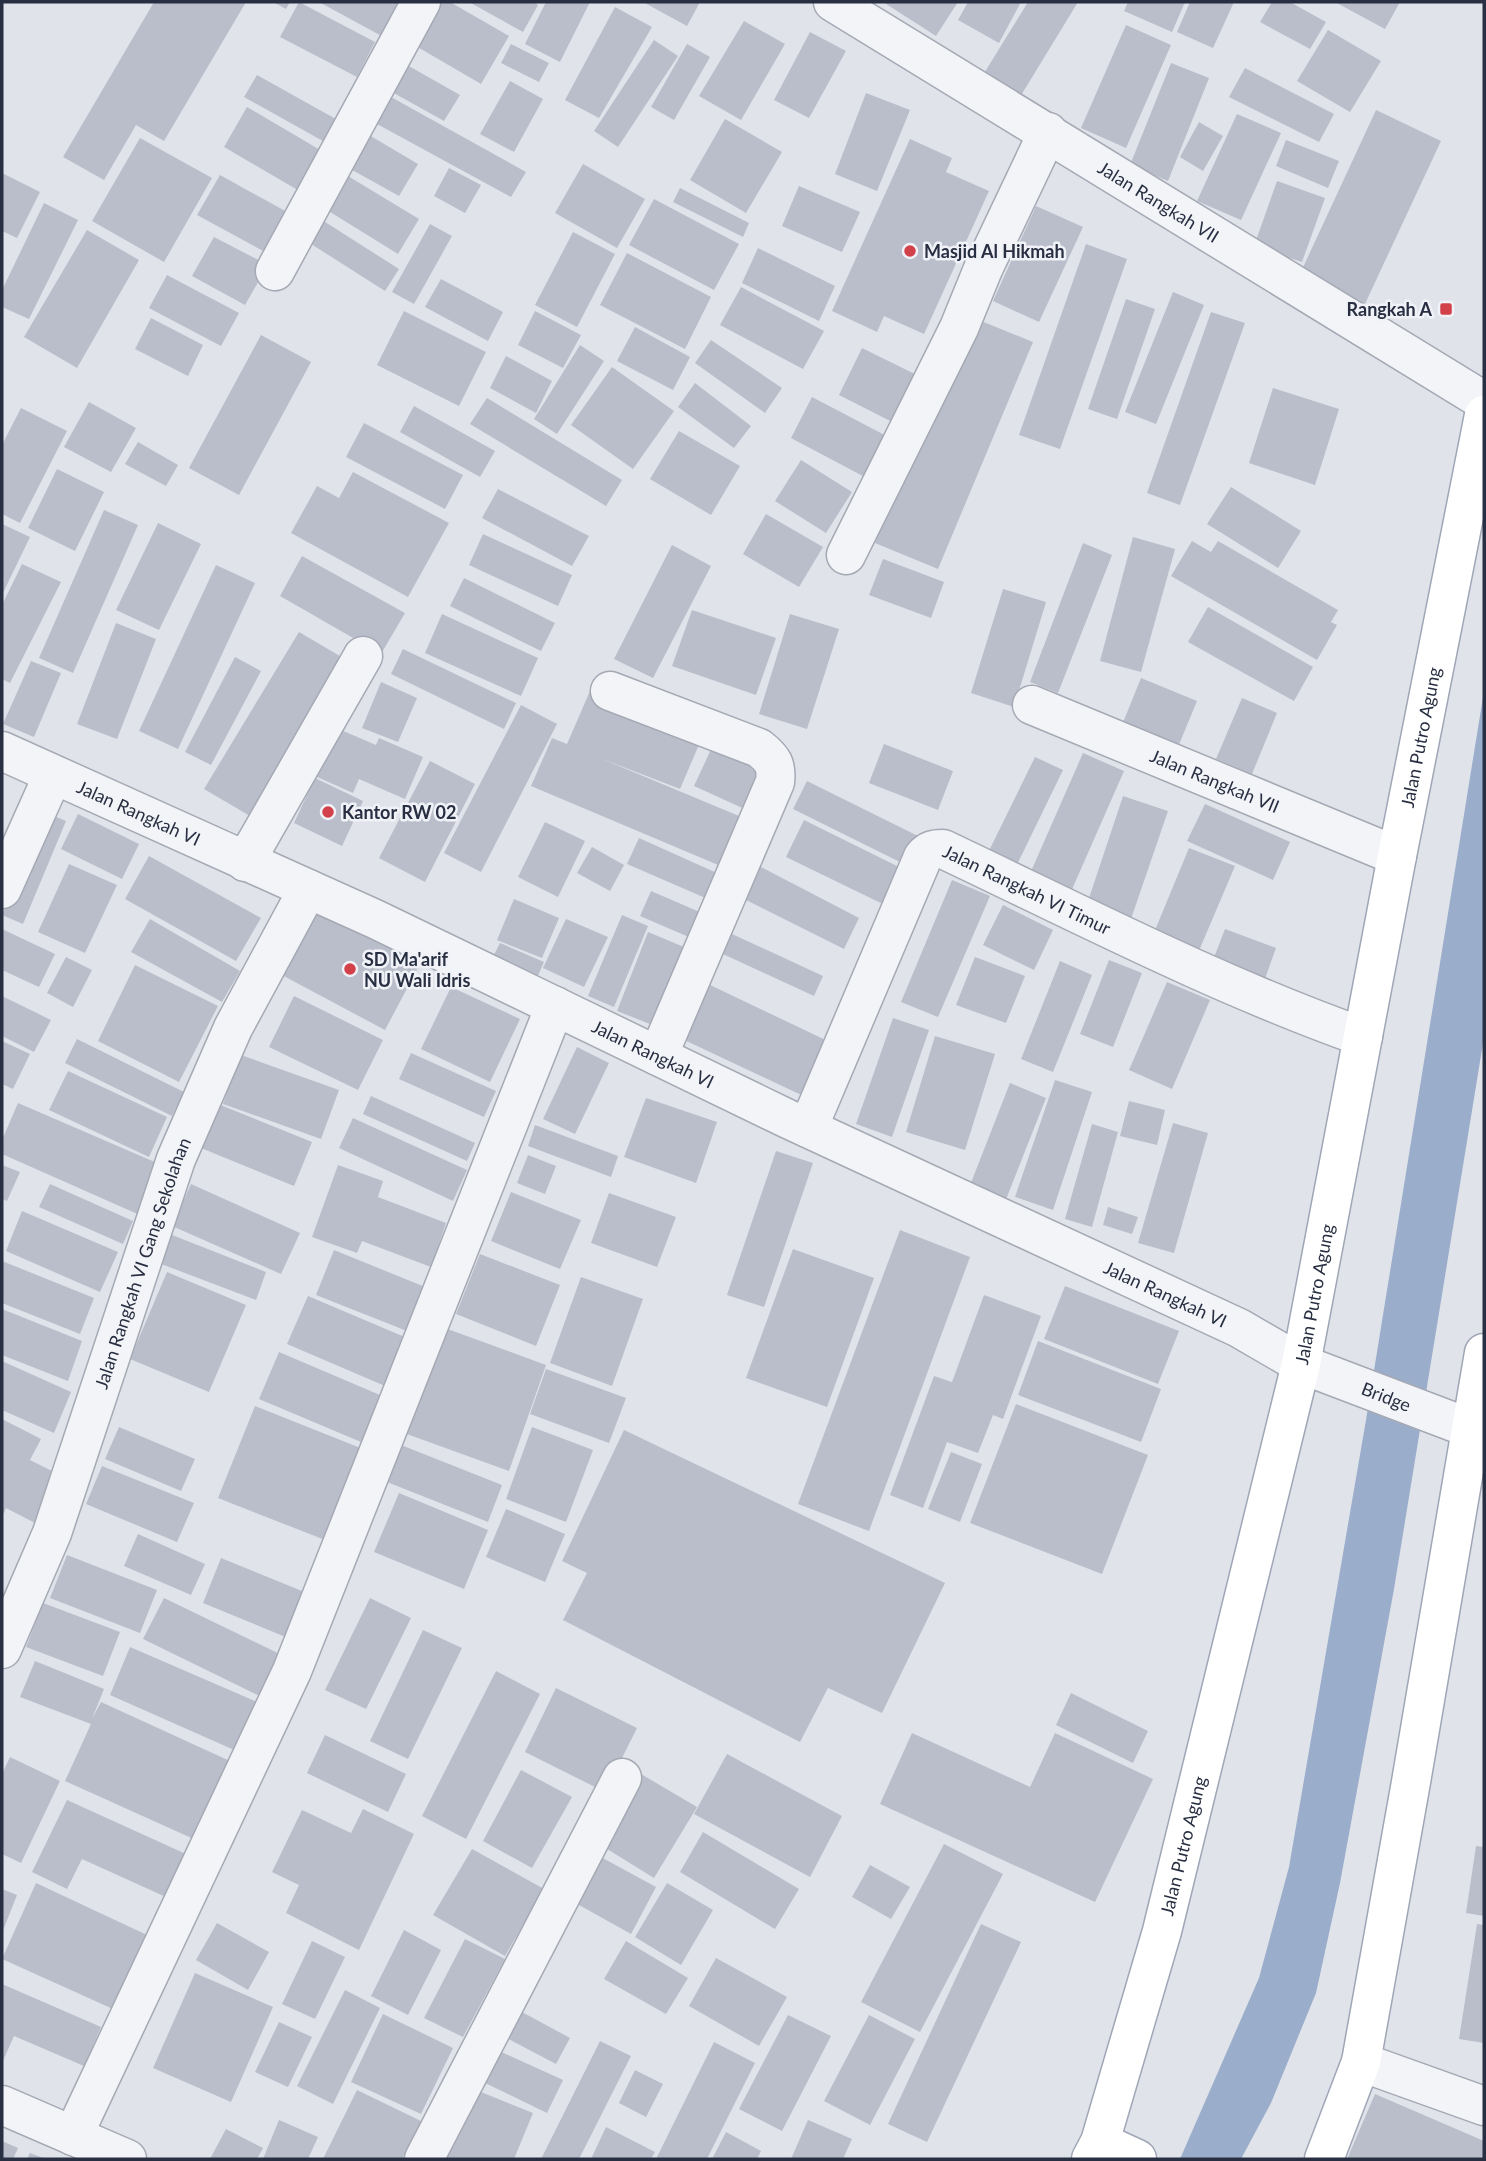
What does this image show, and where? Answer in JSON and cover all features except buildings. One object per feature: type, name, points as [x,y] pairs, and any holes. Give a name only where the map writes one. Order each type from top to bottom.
[{"type":"main road","name":"Jalan Putro Agung","points":[[1115,2154],[1162,1931],[1301,1364],[1484,415]]},
{"type":"main road","points":[[1324,2159],[1361,2062],[1484,1353]]},
{"type":"street","points":[[275,271],[421,2]]},
{"type":"street","name":"Jalan Rangkah VII","points":[[833,2],[1484,401]]},
{"type":"street","points":[[846,555],[960,328],[983,269],[1048,132]]},
{"type":"street","points":[[245,862],[363,656]]},
{"type":"street","points":[[610,691],[760,748],[773,759],[776,767],[775,782],[658,1056]]},
{"type":"street","name":"Jalan Rangkah VII","points":[[1032,705],[1397,856]]},
{"type":"street","name":"Jalan Rangkah VI","points":[[2,751],[308,889],[808,1128],[1239,1328],[1301,1364]]},
{"type":"street","points":[[2,889],[53,775]]},
{"type":"street","name":"Jalan Rangkah VI Timur","points":[[808,1128],[923,857],[927,851],[935,849],[943,849],[1188,965],[1299,1014],[1363,1037]]},
{"type":"street","name":"Jalan Rangkah VI Gang Sekolahan","points":[[2,1649],[52,1533],[176,1159],[233,1028],[308,889]]},
{"type":"street","points":[[73,2136],[292,1671],[555,1006]]},
{"type":"street","name":"Bridge","points":[[1301,1364],[1472,1430]]},
{"type":"street","points":[[424,2159],[622,1778]]},
{"type":"street","points":[[1361,2062],[1484,2106]]},
{"type":"street","points":[[2,2105],[127,2159]]},
{"type":"water","points":[[1484,691],[1484,1037],[1394,1589],[1340,1883],[1316,1993],[1271,2103],[1241,2159],[1180,2159],[1259,1978],[1289,1867],[1366,1420]]},
{"type":"place","name":"Masjid Al Hikmah","points":[[910,251]]},
{"type":"place","name":"Rangkah A","points":[[1446,309]]},
{"type":"place","name":"Kantor RW 02","points":[[328,812]]},
{"type":"place","name":"SD Ma'arif NU Wali Idris","points":[[350,969]]}]
